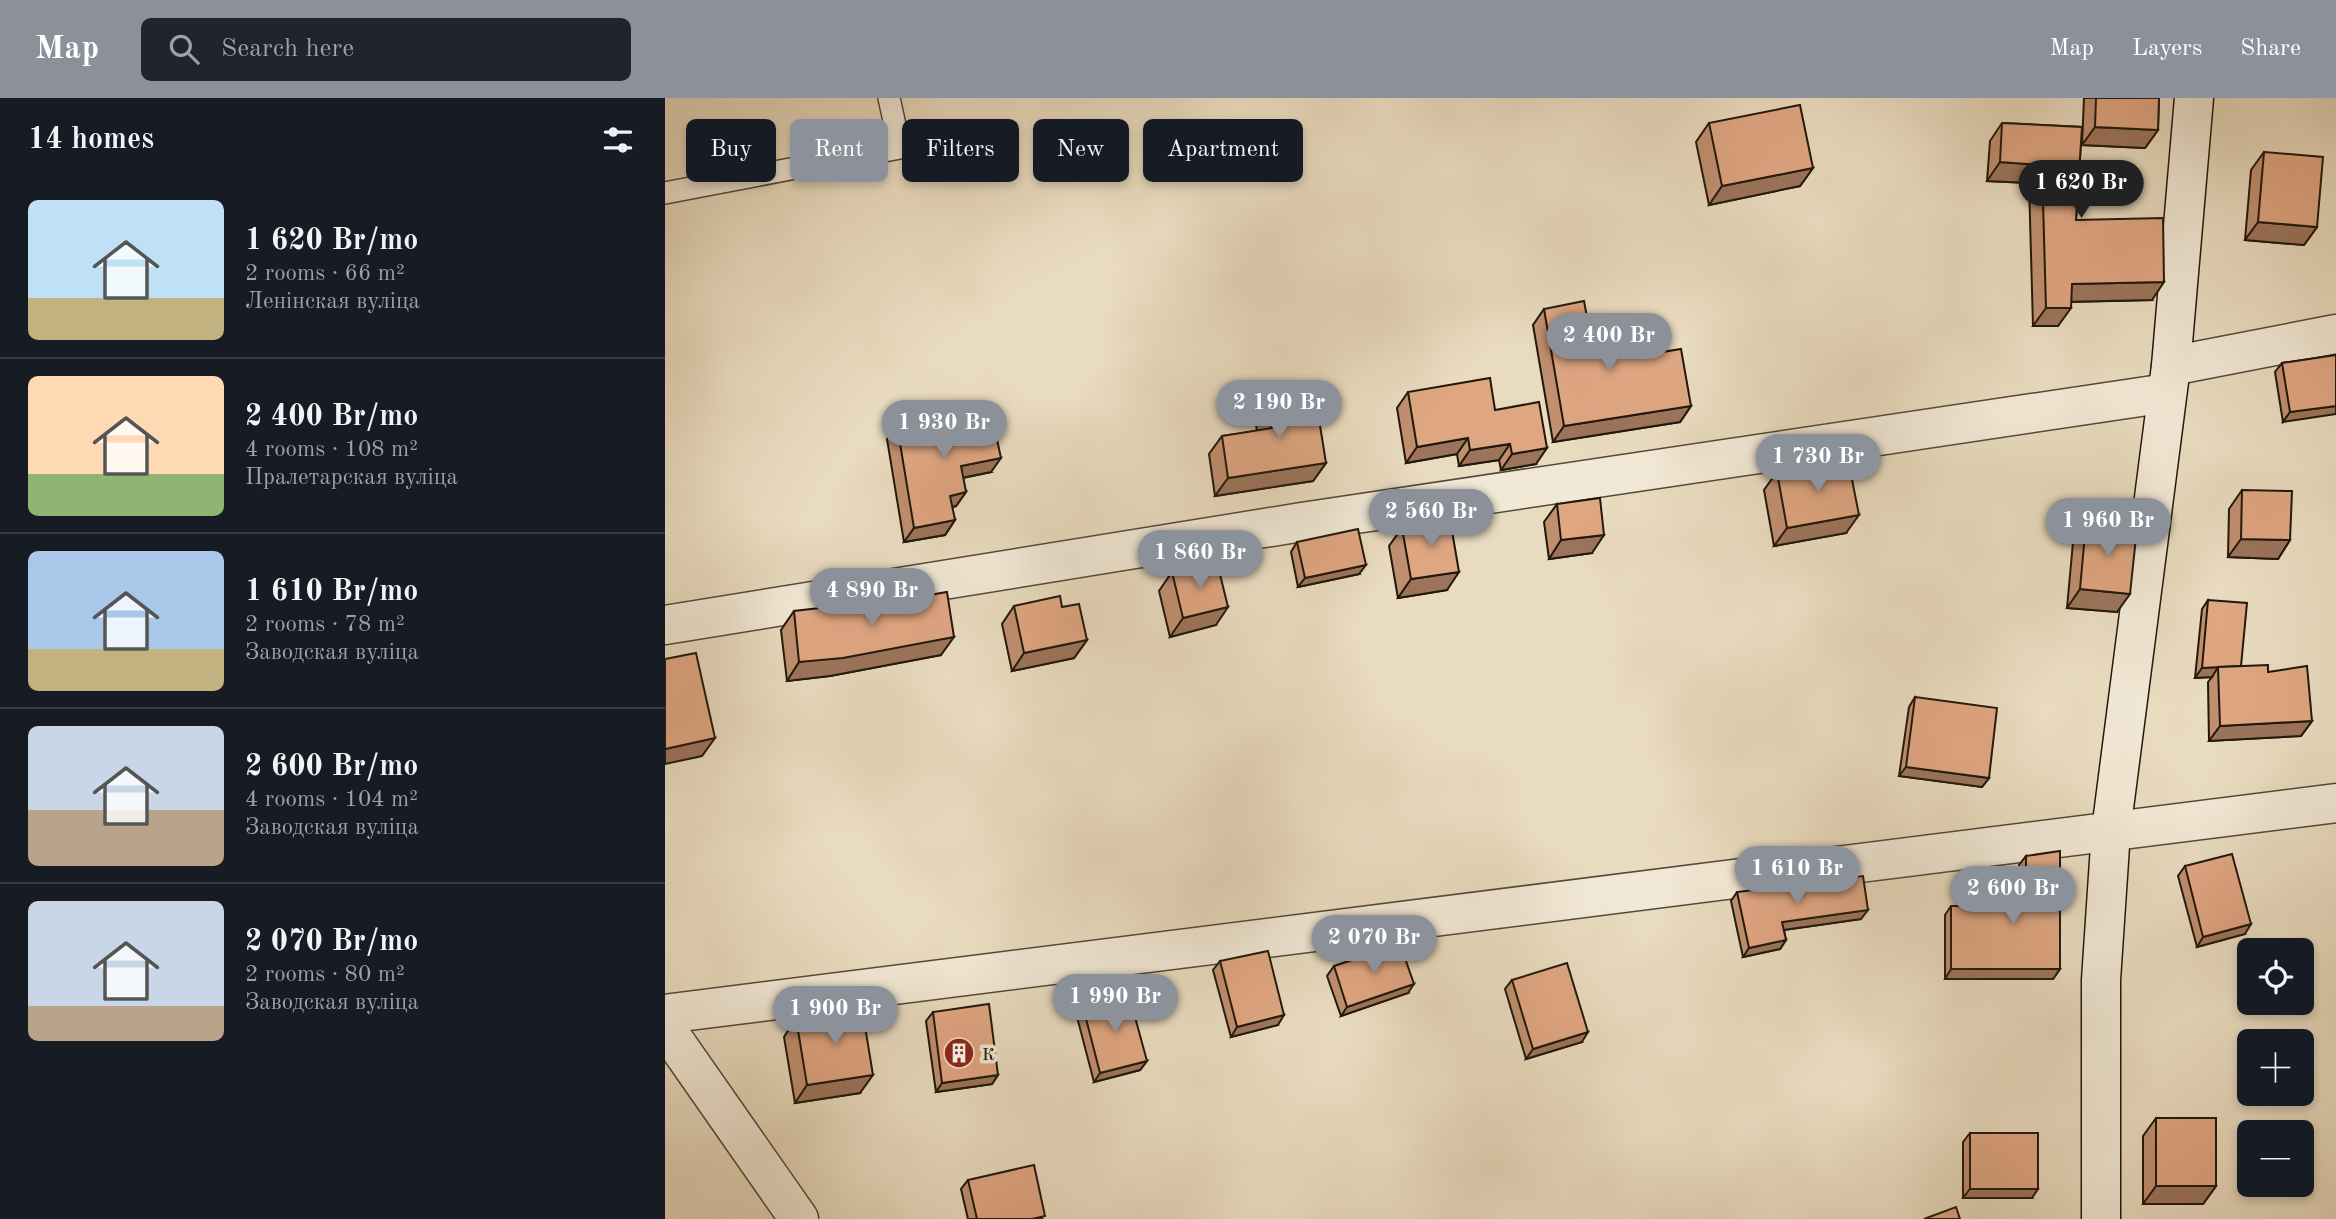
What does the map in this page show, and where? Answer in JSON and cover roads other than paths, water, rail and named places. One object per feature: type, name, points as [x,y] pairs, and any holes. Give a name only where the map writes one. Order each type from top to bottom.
[{"type":"street","points":[[2101,1219],[2101,980],[2111,831],[2169,380],[2194,98]]},
{"type":"street","points":[[665,625],[2169,380],[2336,334]]},
{"type":"street","points":[[665,1014],[2336,803]]},
{"type":"street","points":[[665,1034],[674,1040],[799,1219]]},
{"type":"lane","points":[[665,193],[900,148],[889,98]]},
{"type":"place","name":"к","points":[[959,1053]]}]
